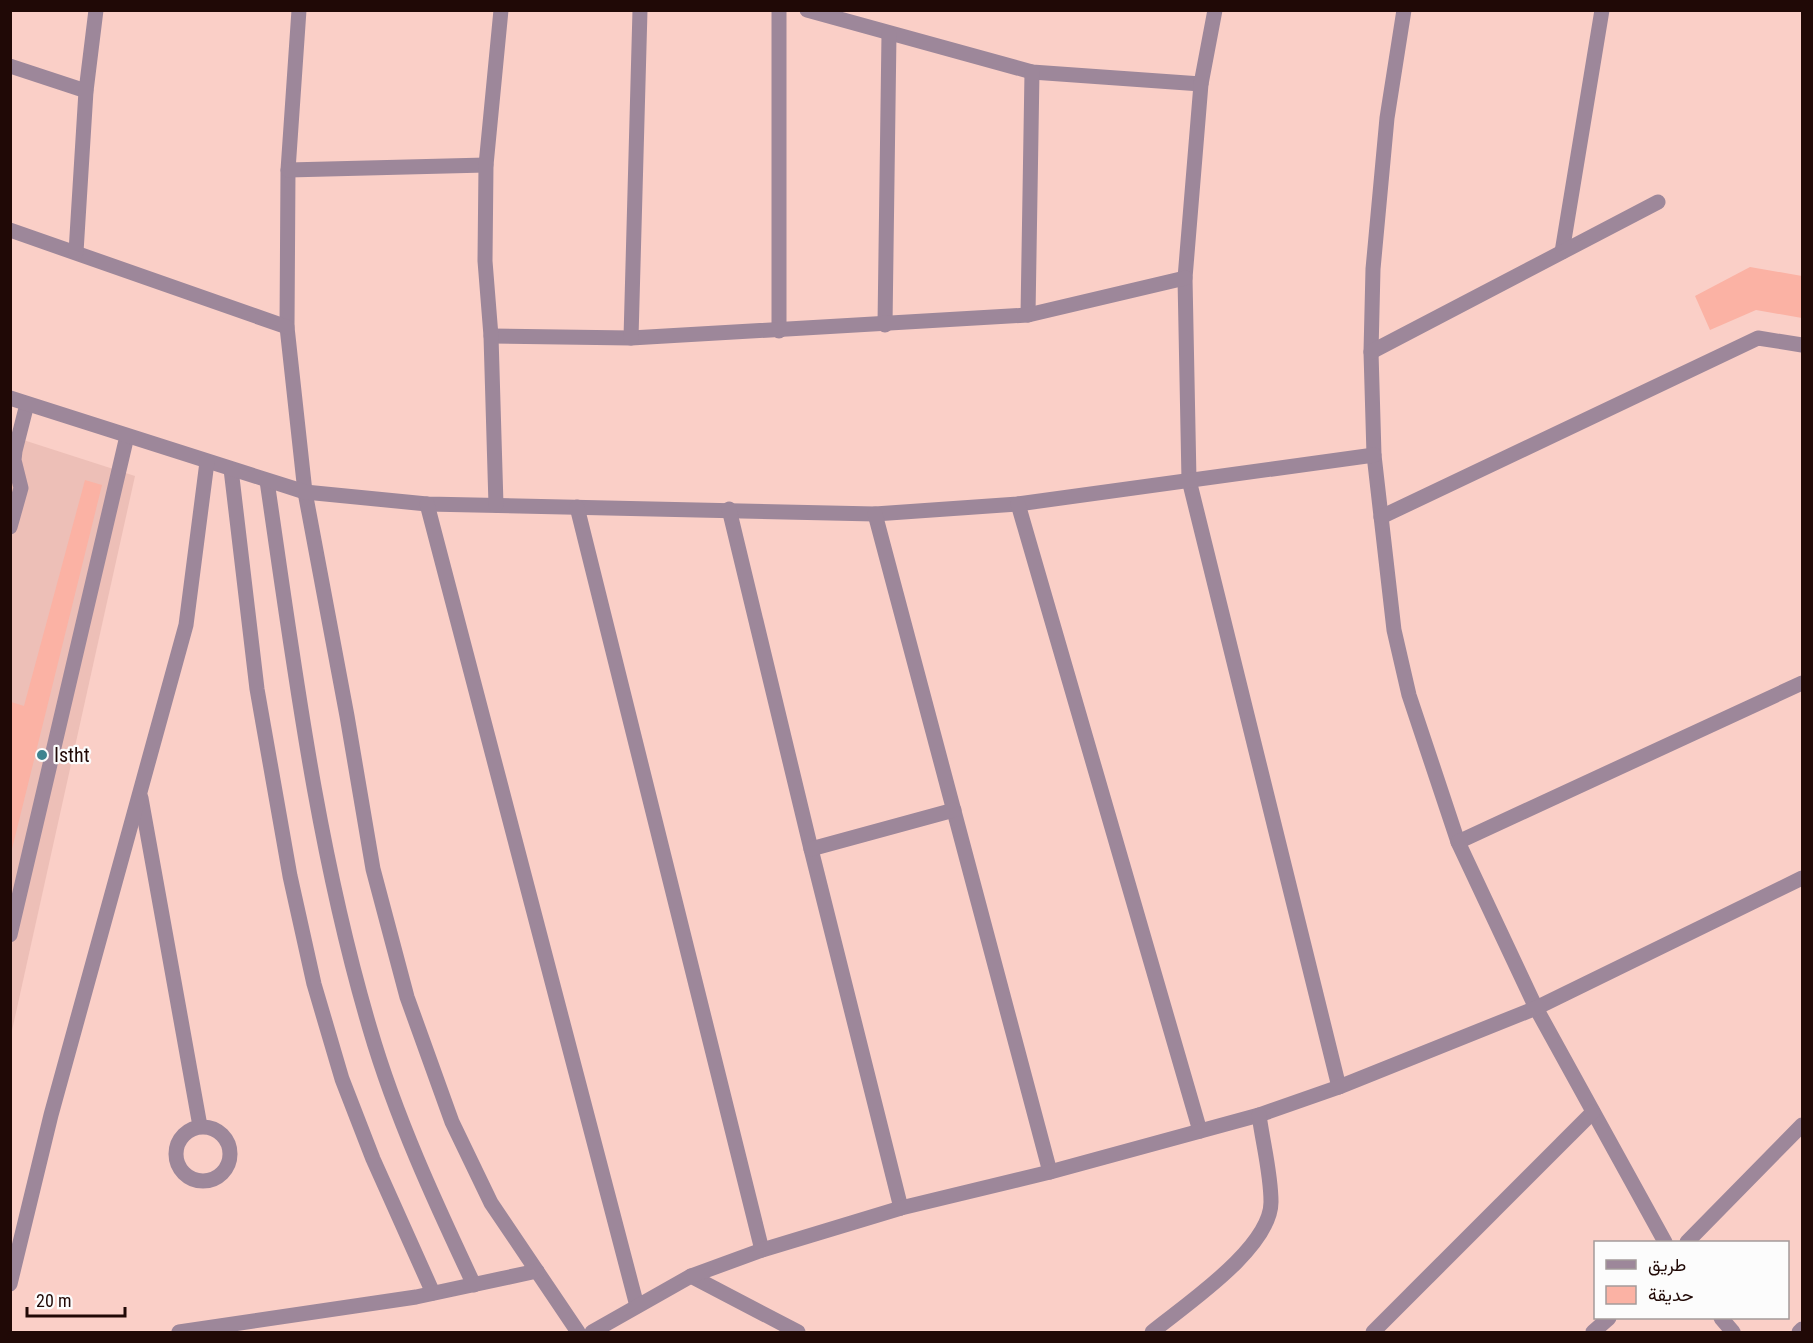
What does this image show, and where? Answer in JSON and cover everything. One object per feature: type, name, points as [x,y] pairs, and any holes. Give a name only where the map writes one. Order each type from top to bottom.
[{"type":"street","points":[[76,252],[86,91],[96,10]]},
{"type":"street","points":[[299,10],[288,170],[287,327],[305,492],[373,869],[407,997],[457,1132],[492,1203],[578,1332]]},
{"type":"street","points":[[496,505],[491,336],[485,261],[486,165],[501,10]]},
{"type":"street","points":[[631,338],[640,10]]},
{"type":"street","points":[[779,10],[779,331]]},
{"type":"street","points":[[807,10],[1032,72],[1201,84]]},
{"type":"street","points":[[1215,10],[1201,84],[1185,278],[1189,480],[1339,1087]]},
{"type":"street","points":[[1404,10],[1387,118],[1373,269],[1371,352],[1374,455],[1395,630],[1409,695],[1458,842],[1536,1008],[1664,1241]]},
{"type":"street","points":[[1562,252],[1602,10]]},
{"type":"street","points":[[885,325],[889,34]]},
{"type":"street","points":[[10,66],[86,91]]},
{"type":"street","points":[[1028,315],[1032,72]]},
{"type":"street","points":[[288,170],[486,165]]},
{"type":"street","points":[[1371,352],[1658,202]]},
{"type":"street","points":[[10,230],[287,327]]},
{"type":"street","points":[[491,336],[631,338],[1028,315],[1185,278]]},
{"type":"street","points":[[1381,517],[1758,338],[1803,345]]},
{"type":"street","points":[[10,398],[305,492],[427,504],[875,514],[1018,504],[1374,455]]},
{"type":"street","points":[[10,527],[21,488],[14,460],[27,404]]},
{"type":"street","points":[[10,935],[127,436]]},
{"type":"street","points":[[10,1284],[51,1115],[186,625],[207,462]]},
{"type":"street","points":[[231,469],[257,689],[290,876],[315,984],[342,1079],[369,1149],[433,1293]]},
{"type":"street","points":[[267,481],[309,763],[338,906],[370,1030],[403,1122],[429,1187],[474,1285]]},
{"type":"street","points":[[427,504],[637,1306]]},
{"type":"street","points":[[1018,504],[1200,1131]]},
{"type":"street","points":[[577,507],[762,1250]]},
{"type":"street","points":[[729,509],[901,1208]]},
{"type":"street","points":[[875,514],[1050,1172]]},
{"type":"street","points":[[1458,842],[1803,683]]},
{"type":"street","points":[[140,792],[200,1126]]},
{"type":"street","points":[[811,849],[954,810]]},
{"type":"street","points":[[592,1332],[691,1276],[762,1250],[901,1208],[1050,1172],[1259,1115],[1339,1087],[1536,1008],[1803,878]]},
{"type":"street","points":[[1373,1332],[1593,1112]]},
{"type":"street","points":[[1152,1332],[1232,1268],[1265,1227],[1271,1204],[1259,1115]]},
{"type":"street","points":[[1688,1241],[1803,1125]]},
{"type":"street","points":[[179,1332],[433,1293],[537,1271]]},
{"type":"street","points":[[691,1276],[798,1332]]},
{"type":"street","points":[[1593,1332],[1607,1319]]},
{"type":"street","points":[[1723,1319],[1733,1332]]},
{"type":"street","points":[[1799,1332],[1803,1329]]},
{"type":"shaded area","name":"Istht","points":[[11,436],[135,476],[11,1035]]},
{"type":"green space","points":[[1750,267],[1802,276],[1802,318],[1756,310],[1710,330],[1695,296]]},
{"type":"green space","points":[[85,480],[102,485],[12,849],[11,702],[24,706]]},
{"type":"place","name":"Istht","points":[[42,755]]}]
